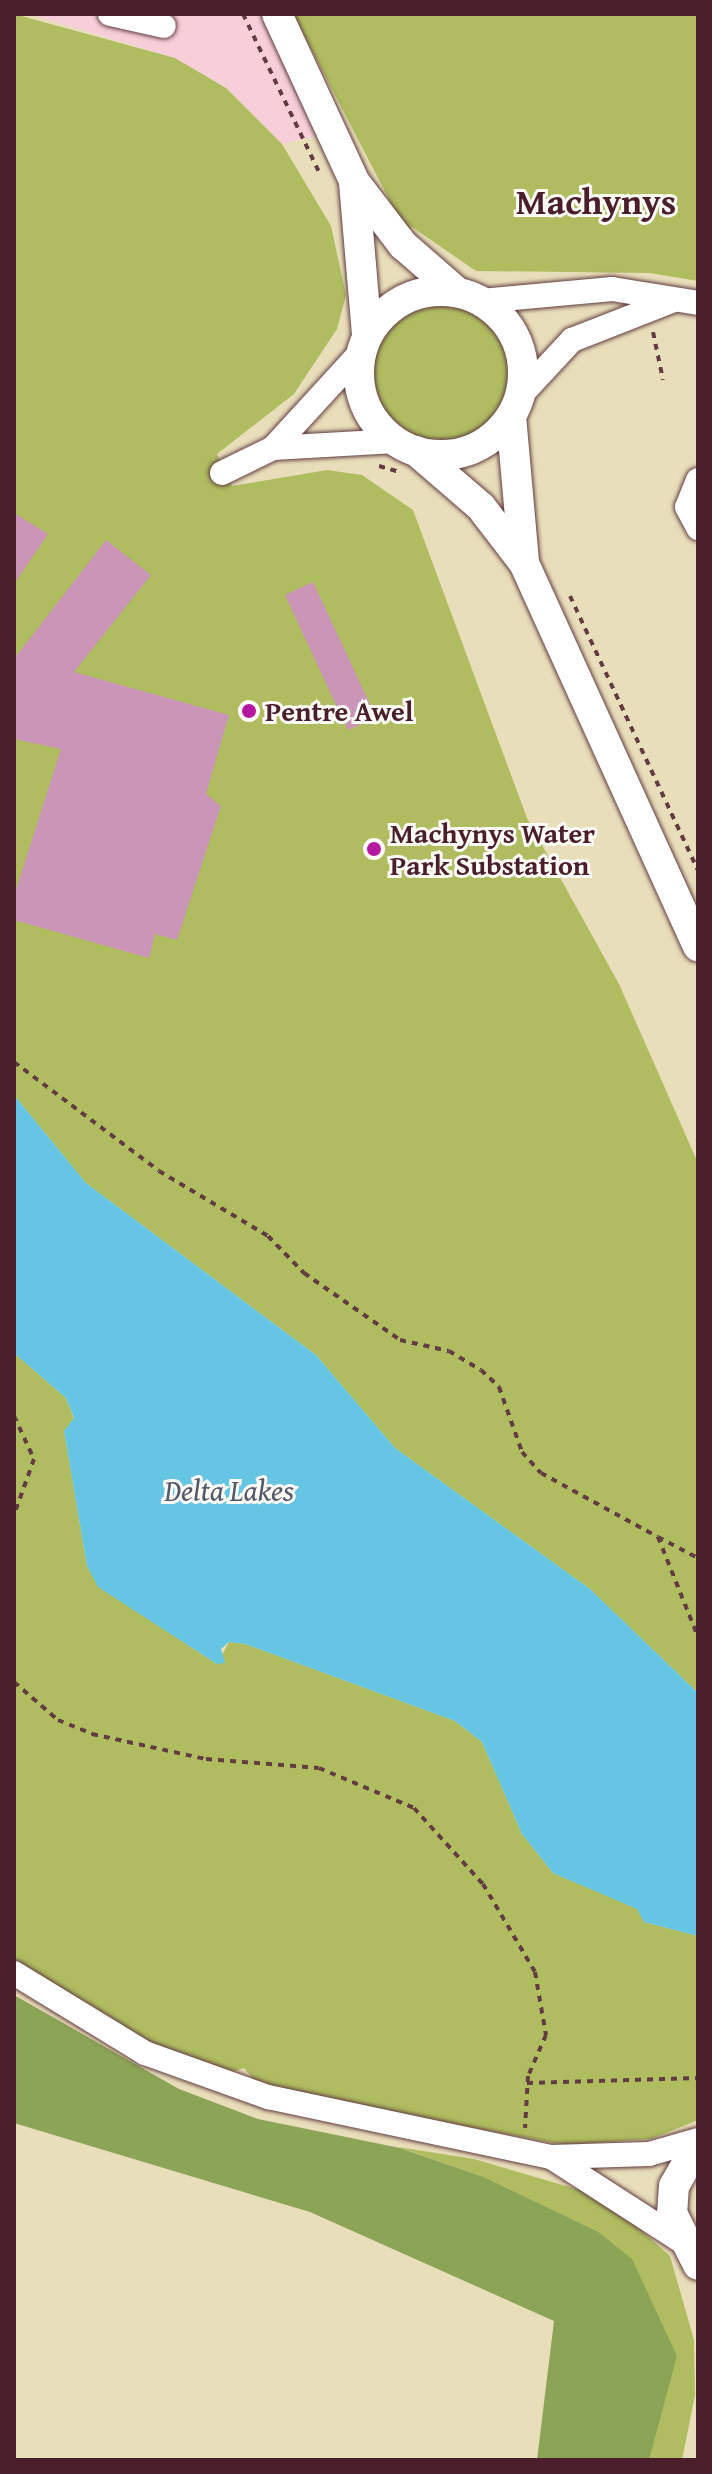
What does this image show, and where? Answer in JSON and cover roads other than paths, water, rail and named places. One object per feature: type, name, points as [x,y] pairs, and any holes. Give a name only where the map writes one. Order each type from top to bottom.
[{"type":"main road","points":[[277,14],[340,184],[364,344],[366,407],[406,446],[481,507],[524,563],[698,946]]},
{"type":"main road","points":[[340,184],[403,245],[469,296],[515,338],[515,407],[524,563]]},
{"type":"main road","points":[[364,344],[408,297],[469,296]]},
{"type":"main road","points":[[406,446],[461,453],[515,407]]},
{"type":"main road","points":[[693,2261],[674,2186],[698,2142]]},
{"type":"street","points":[[110,14],[156,20]]},
{"type":"street","points":[[469,296],[612,289],[687,301]]},
{"type":"street","points":[[515,407],[572,340],[648,309],[687,301]]},
{"type":"street","points":[[222,473],[273,448],[364,344]]},
{"type":"street","points":[[273,448],[406,446]]},
{"type":"street","points":[[698,480],[687,507],[698,528]]},
{"type":"street","points":[[14,1973],[83,2020],[199,2075],[268,2097],[551,2157],[649,2154],[698,2142]]},
{"type":"street","points":[[551,2157],[693,2261]]},
{"type":"water","name":"Delta Lakes","points":[[14,1095],[86,1183],[316,1355],[395,1448],[590,1589],[698,1693],[698,1936],[644,1922],[637,1909],[553,1873],[522,1834],[482,1742],[455,1721],[245,1644],[229,1642],[221,1649],[225,1663],[217,1664],[98,1587],[87,1566],[64,1431],[74,1418],[66,1398],[14,1353]]},
{"type":"place","name":"Pentre Awel","points":[[249,711]]},
{"type":"place","name":"Machynys Water Park Substation","points":[[374,849]]},
{"type":"district","name":"Machynys","points":[[596,201]]}]
